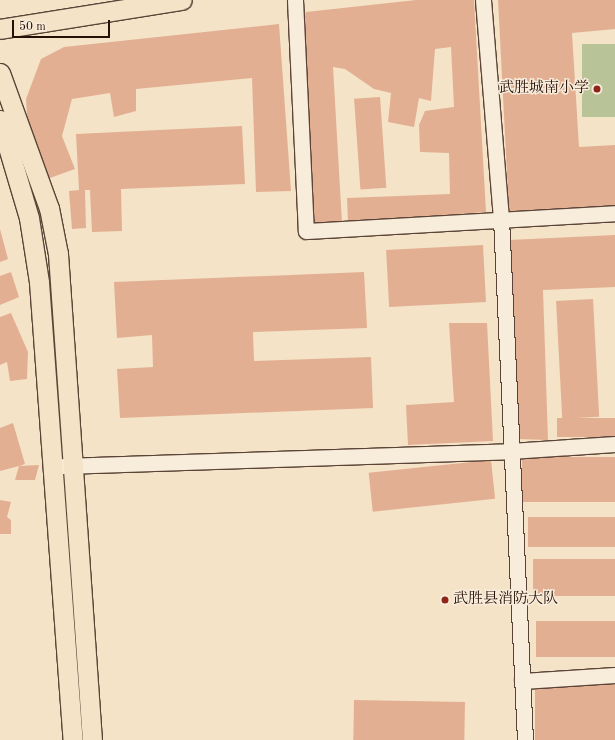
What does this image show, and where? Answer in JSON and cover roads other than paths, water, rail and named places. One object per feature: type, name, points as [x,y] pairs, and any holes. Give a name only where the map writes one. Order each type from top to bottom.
[{"type":"main road","points":[[0,29],[182,0]]},
{"type":"main road","points":[[0,73],[49,208],[58,254],[92,740]]},
{"type":"main road","points":[[0,120],[29,218],[39,282],[73,740]]},
{"type":"street","points":[[295,0],[306,231],[501,218],[615,213]]},
{"type":"street","points":[[483,0],[501,218],[510,451],[524,740]]},
{"type":"street","points":[[52,467],[73,465],[510,451],[615,444]]},
{"type":"street","points":[[522,681],[615,675]]},
{"type":"place","name":"武胜城南小学","points":[[597,89]]},
{"type":"place","name":"武胜县消防大队","points":[[445,600]]}]
